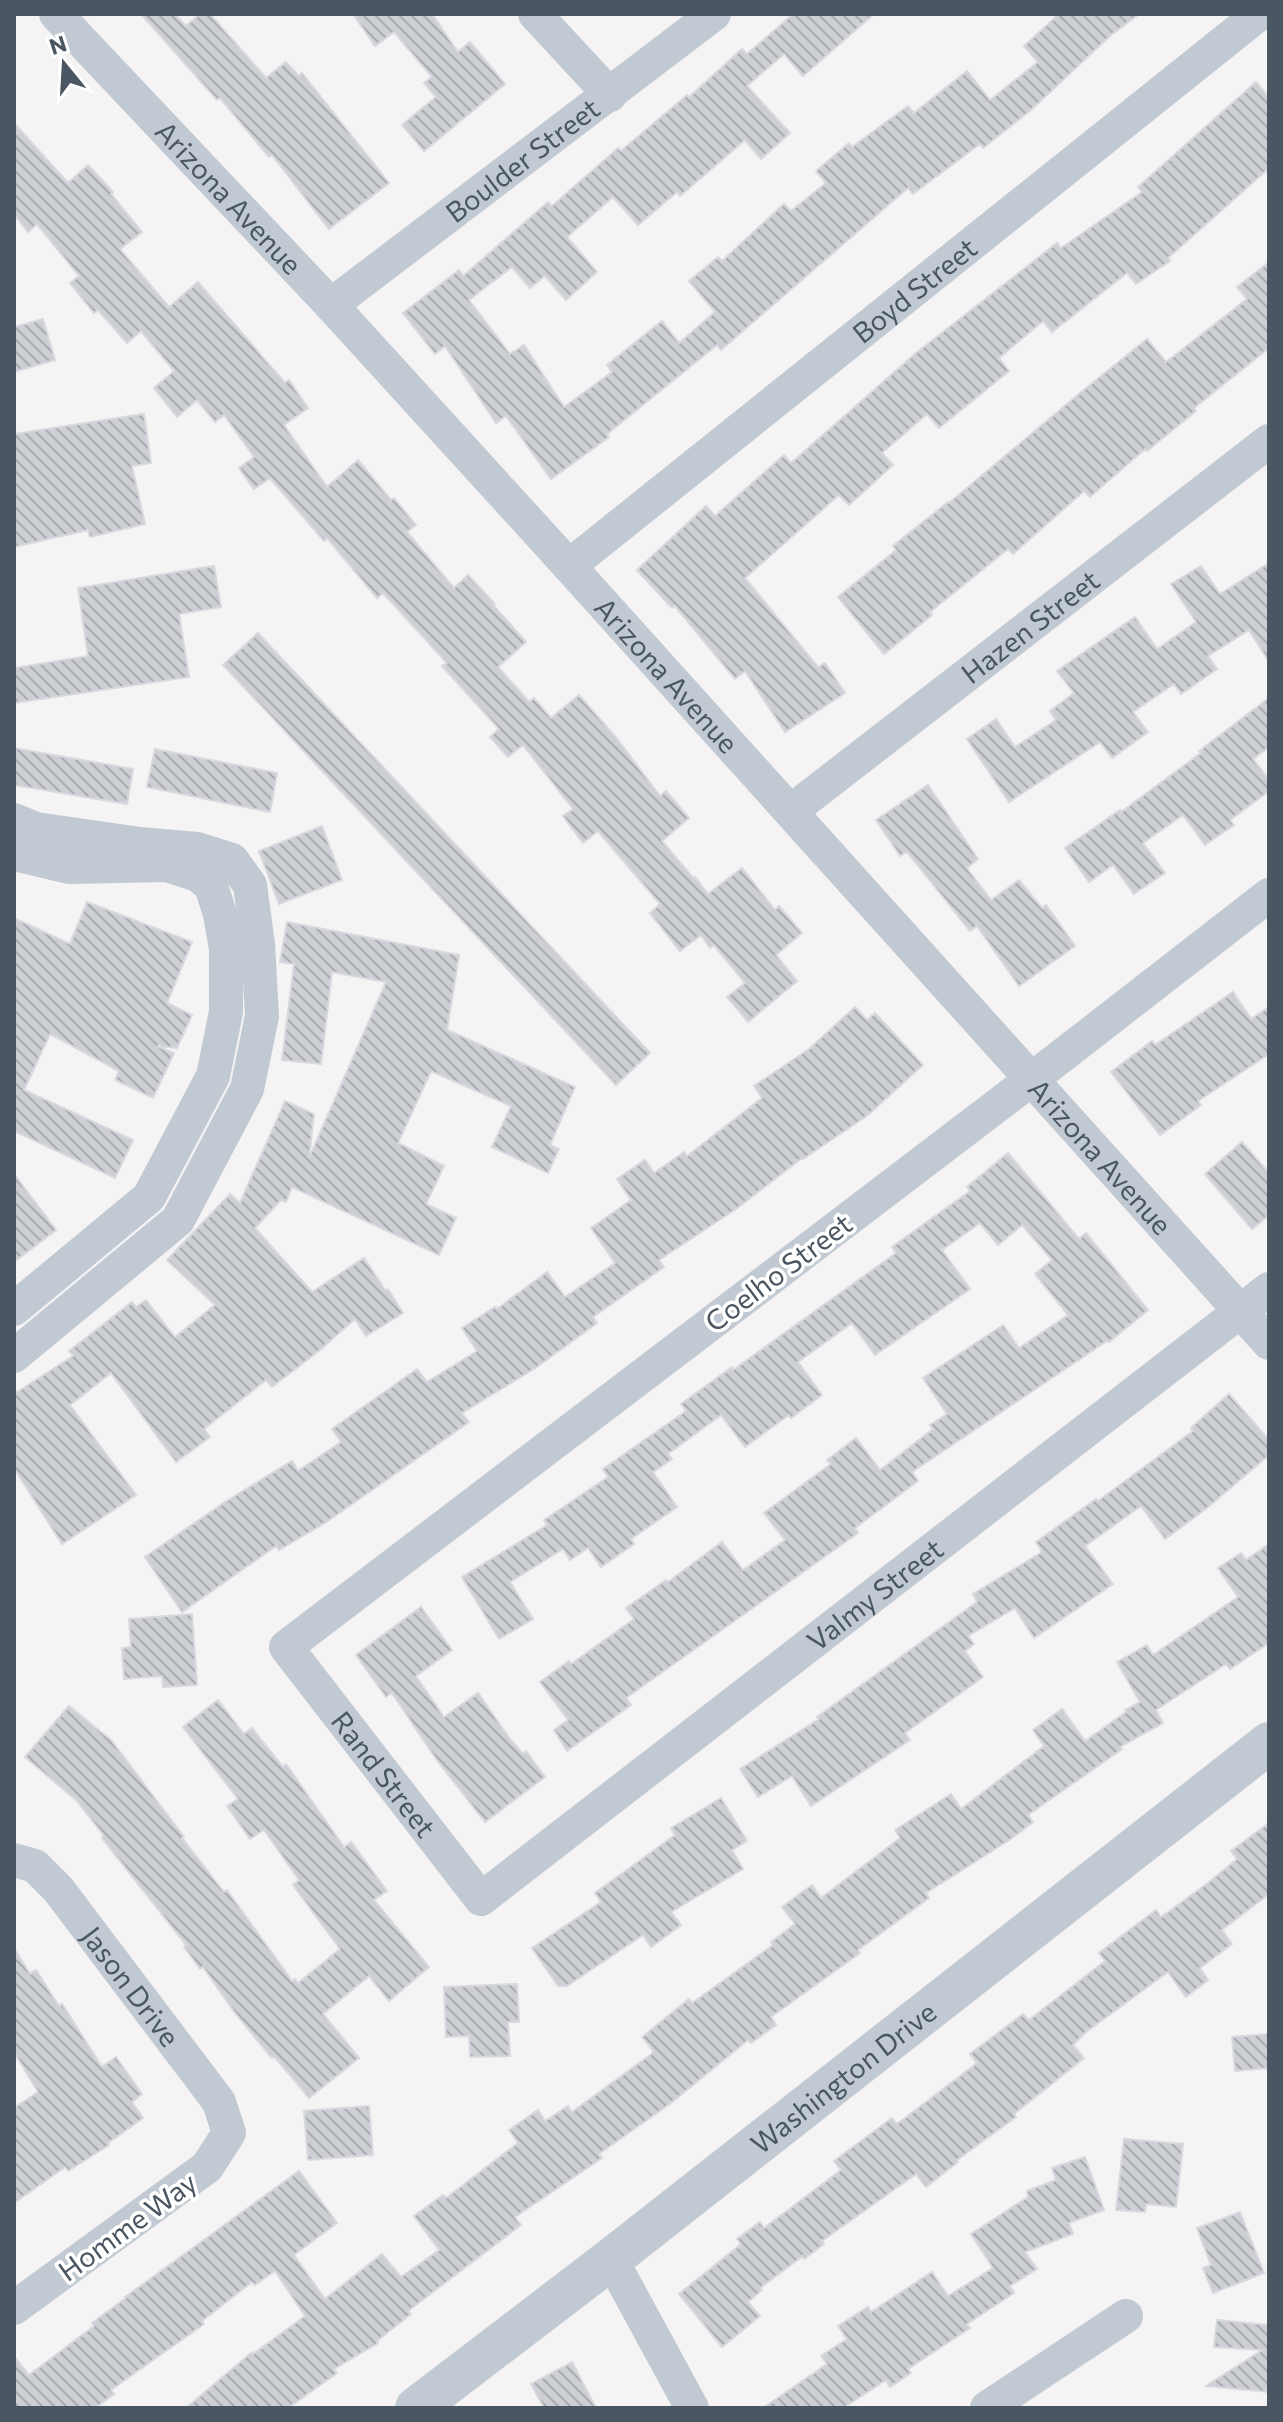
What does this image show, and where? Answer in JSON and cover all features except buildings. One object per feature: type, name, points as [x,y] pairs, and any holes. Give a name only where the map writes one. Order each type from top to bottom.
[{"type":"street","name":"Arizona Avenue","points":[[56,14],[331,305],[1269,1343]]},
{"type":"street","points":[[535,14],[610,95]]},
{"type":"street","name":"Boulder Street","points":[[331,305],[714,14]]},
{"type":"street","name":"Boyd Street","points":[[569,566],[1259,14]]},
{"type":"street","name":"Hazen Street","points":[[791,811],[1269,441]]},
{"type":"street","points":[[14,820],[36,829],[197,849],[232,860],[250,885],[258,944],[262,1016],[247,1089],[178,1220],[14,1356]]},
{"type":"street","points":[[14,854],[69,867],[167,865],[198,875],[211,886],[226,949],[226,1012],[213,1076],[149,1197],[14,1309]]},
{"type":"street","name":"Coelho Street","points":[[286,1647],[1269,895]]},
{"type":"street","name":"Valmy Street","points":[[481,1899],[1269,1289]]},
{"type":"street","name":"Rand Street","points":[[286,1647],[481,1899]]},
{"type":"street","name":"Washington Drive","points":[[416,2408],[1269,1743]]},
{"type":"street","name":"Jason Drive","points":[[14,1860],[35,1866],[58,1889],[219,2102],[229,2133]]},
{"type":"street","name":"Homme Way","points":[[14,2308],[207,2167],[229,2133]]},
{"type":"street","points":[[611,2259],[692,2408]]},
{"type":"street","points":[[987,2408],[1126,2316]]}]
